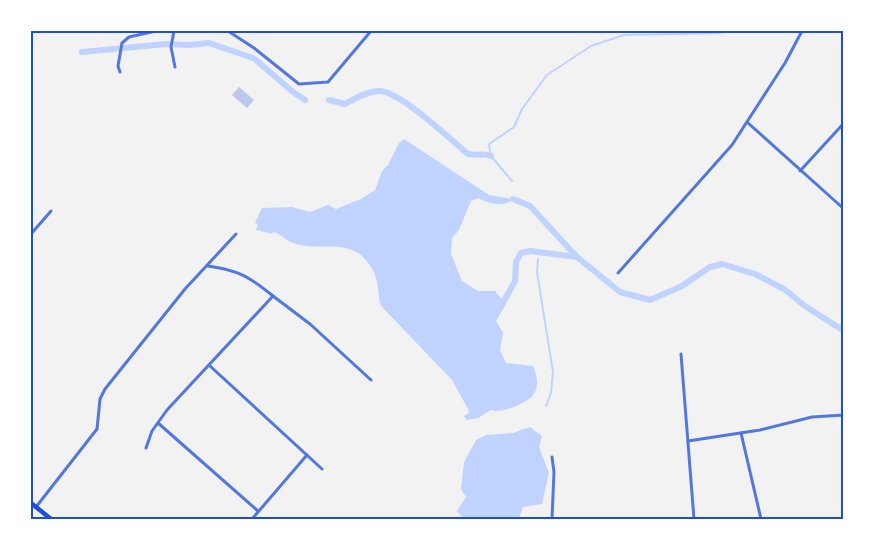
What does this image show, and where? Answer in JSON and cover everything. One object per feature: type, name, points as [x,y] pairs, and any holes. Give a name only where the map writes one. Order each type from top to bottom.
[{"type":"main road","points":[[31,503],[51,519]]},
{"type":"street","points":[[120,72],[118,66],[122,44],[129,37],[156,31]]},
{"type":"street","points":[[174,31],[171,46],[175,67]]},
{"type":"street","points":[[228,31],[254,48],[299,84],[328,82],[371,31]]},
{"type":"street","points":[[618,273],[718,164],[748,123],[785,63],[802,31]]},
{"type":"street","points":[[748,123],[844,209]]},
{"type":"street","points":[[800,171],[844,123]]},
{"type":"street","points":[[31,234],[50,211]]},
{"type":"street","points":[[36,507],[97,429],[100,399],[105,389],[185,288],[208,266],[236,234]]},
{"type":"street","points":[[208,266],[233,270],[254,280],[310,324],[371,380]]},
{"type":"street","points":[[146,448],[158,423],[167,410],[210,366],[273,296]]},
{"type":"street","points":[[681,354],[694,519]]},
{"type":"street","points":[[210,366],[322,469]]},
{"type":"street","points":[[688,441],[741,433],[812,416],[844,414]]},
{"type":"street","points":[[158,423],[258,511]]},
{"type":"street","points":[[741,433],[761,519]]},
{"type":"street","points":[[252,519],[307,455]]},
{"type":"street","points":[[552,457],[554,472],[552,519]]},
{"type":"water","points":[[404,139],[489,195],[513,199],[500,204],[478,198],[471,201],[459,230],[452,238],[451,254],[462,281],[478,291],[495,291],[506,304],[496,321],[503,333],[500,350],[506,363],[533,366],[536,374],[537,382],[534,393],[531,398],[519,405],[501,411],[491,410],[478,418],[466,420],[464,416],[469,413],[468,409],[452,380],[382,307],[374,273],[363,257],[355,251],[345,248],[304,246],[290,242],[273,232],[272,234],[256,230],[258,224],[255,223],[262,208],[292,207],[310,212],[328,205],[336,209],[361,199],[375,190],[382,171],[388,165],[399,143]]},
{"type":"water","points":[[530,427],[542,436],[539,447],[549,473],[542,504],[523,507],[519,519],[464,519],[457,511],[466,497],[461,489],[464,462],[476,440],[486,435],[513,433]]},
{"type":"building","points":[[239,87],[254,100],[247,108],[232,95]]},
{"type":"waterway","points":[[512,181],[491,156],[489,144],[514,127],[522,109],[547,75],[591,46],[624,35],[721,33],[723,31]]},
{"type":"waterway","points":[[82,52],[166,44],[189,45],[209,43],[253,58]]},
{"type":"waterway","points":[[256,60],[305,100]]},
{"type":"waterway","points":[[329,100],[345,104],[362,95],[376,91],[390,94],[413,108],[468,154],[491,156]]},
{"type":"waterway","points":[[513,199],[530,206],[577,257],[620,292],[650,300],[682,286],[710,267],[722,264],[755,274],[784,289],[805,306],[844,331]]},
{"type":"waterway","points":[[504,301],[515,281],[516,262],[521,253],[530,251],[577,257]]},
{"type":"waterway","points":[[538,259],[537,272],[553,372],[551,393],[546,406]]}]
